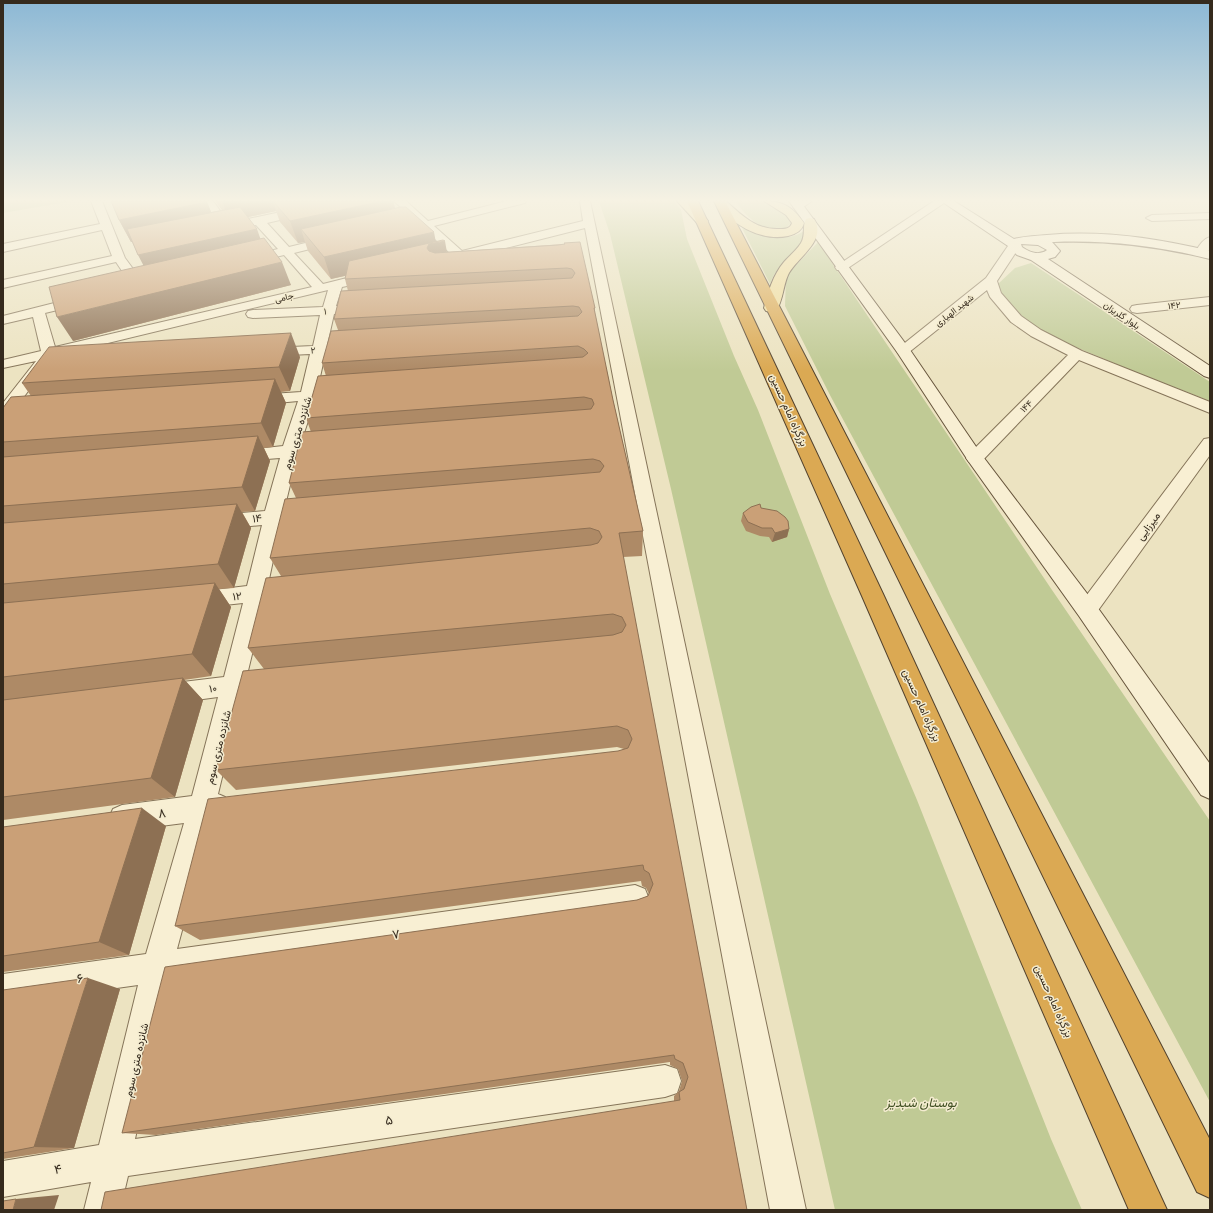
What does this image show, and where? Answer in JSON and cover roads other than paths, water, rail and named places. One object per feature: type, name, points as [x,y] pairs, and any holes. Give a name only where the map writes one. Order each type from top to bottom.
[{"type":"highway","name":"بزرگراه امام حسین","points":[[718,258],[877,603],[1148,1210]]},
{"type":"highway","points":[[747,258],[1210,1179]]},
{"type":"main road","points":[[771,308],[783,272],[795,258]]},
{"type":"main road","points":[[834,258],[903,350],[975,458],[1087,610],[1210,786]]},
{"type":"main road","name":"بلوار گلریزان","points":[[1036,258],[1210,373]]},
{"type":"main road","name":"بلوار گلریزان","points":[[1063,258],[1157,321]]},
{"type":"main road","points":[[1171,258],[1210,267]]},
{"type":"street","points":[[3,284],[104,258]]},
{"type":"street","points":[[120,258],[139,286]]},
{"type":"street","points":[[232,264],[259,258]]},
{"type":"street","points":[[294,258],[328,286]]},
{"type":"street","points":[[444,259],[449,258]]},
{"type":"street","points":[[596,258],[788,1210]]},
{"type":"street","points":[[841,268],[857,258]]},
{"type":"street","name":"شهید الهیاری","points":[[903,350],[991,281],[1006,258]]},
{"type":"street","name":"جامی","points":[[3,364],[53,359],[202,316],[360,279]]},
{"type":"street","points":[[123,290],[162,280]]},
{"type":"street","points":[[991,281],[995,294],[1016,318],[1036,333],[1077,354],[1210,408]]},
{"type":"street","name":"شانزده متری سوم","points":[[102,1210],[157,968],[202,807],[256,594],[273,517],[290,451],[308,396],[328,311],[328,286]]},
{"type":"street","points":[[3,320],[92,297]]},
{"type":"street","name":"۱۴۲","points":[[1137,309],[1210,301]]},
{"type":"street","name":"۱","points":[[202,316],[359,309]]},
{"type":"street","points":[[3,414],[40,366],[53,359],[38,311]]},
{"type":"street","name":"۲","points":[[255,353],[349,348]]},
{"type":"street","name":"۱۴۴","points":[[975,458],[1077,354]]},
{"type":"street","points":[[3,368],[40,366]]},
{"type":"street","points":[[238,401],[332,394]]},
{"type":"street","name":"میرزایی","points":[[1087,610],[1210,443]]},
{"type":"street","points":[[226,457],[322,449]]},
{"type":"street","name":"۱۴","points":[[201,523],[304,514]]},
{"type":"street","name":"۱۲","points":[[177,602],[288,591]]},
{"type":"street","name":"۱۰","points":[[146,696],[265,682]]},
{"type":"street","name":"۸","points":[[103,821],[242,803]]},
{"type":"street","name":"۷","points":[[157,968],[635,899]]},
{"type":"street","name":"۶","points":[[3,989],[157,968]]},
{"type":"street","name":"۵","points":[[114,1160],[664,1081]]},
{"type":"street","name":"۴","points":[[3,1179],[114,1160]]},
{"type":"park label","name":"بوستان شبدیز","points":[[921,1102]]}]
